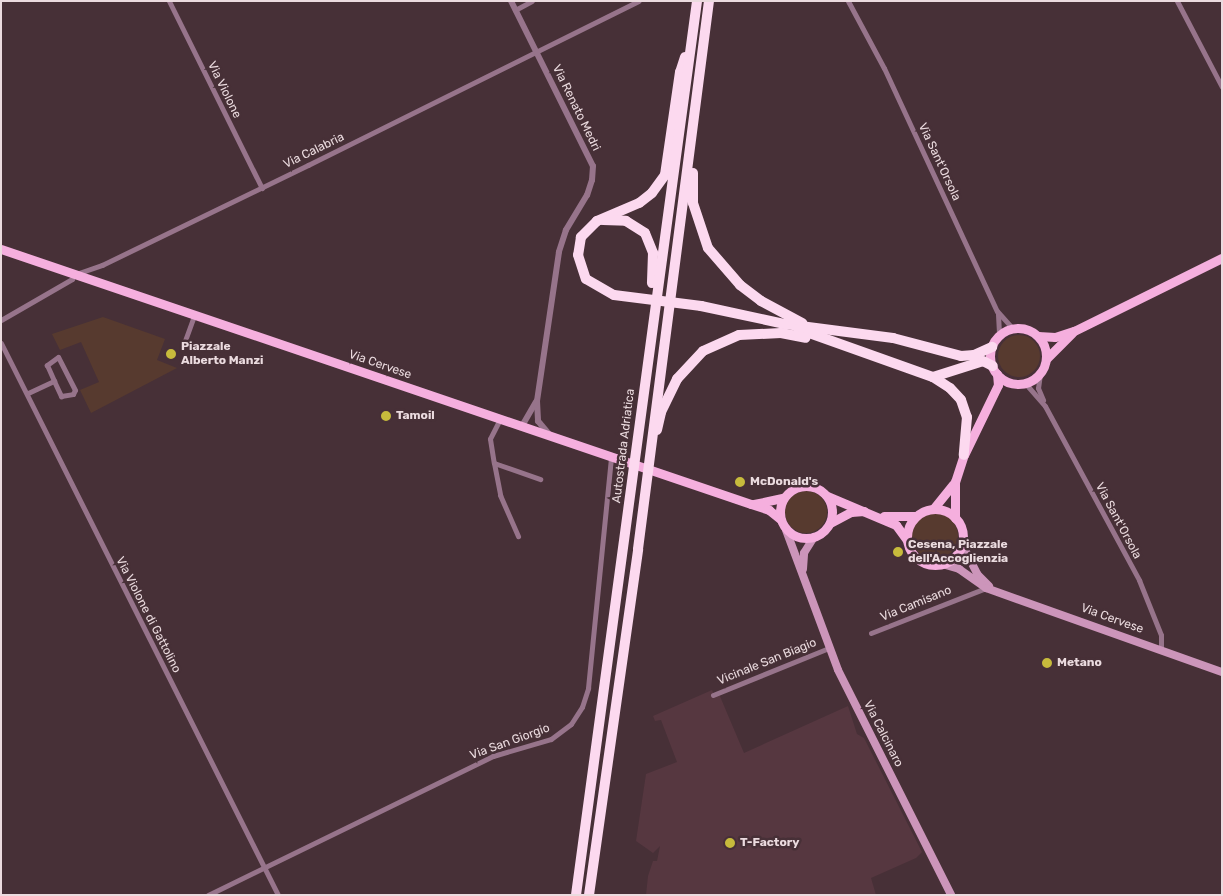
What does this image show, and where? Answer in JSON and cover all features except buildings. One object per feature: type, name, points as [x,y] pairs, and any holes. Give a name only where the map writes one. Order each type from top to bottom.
[{"type":"highway","name":"Autostrada Adriatica","points":[[576,895],[632,484],[650,322],[697,1]]},
{"type":"highway","name":"Autostrada Adriatica","points":[[589,895],[668,323],[709,1]]},
{"type":"highway","points":[[693,37],[680,72],[665,175],[652,193],[639,203],[597,221],[581,237],[578,255],[586,279],[604,292],[702,306],[785,324],[893,338],[961,356],[974,355],[992,347]]},
{"type":"highway","points":[[694,112],[693,203],[708,248],[740,285],[761,301],[812,328]]},
{"type":"highway","points":[[597,221],[626,220],[645,233],[653,253],[656,284]]},
{"type":"highway","points":[[785,324],[828,343],[933,377],[956,394],[965,408],[968,427],[964,455]]},
{"type":"highway","points":[[650,449],[677,379],[689,363],[718,342],[739,336],[781,333],[828,343]]},
{"type":"highway","points":[[933,377],[983,361],[995,370]]},
{"type":"main road","name":"Via Cervese","points":[[1,249],[72,275],[769,510],[780,519]]},
{"type":"main road","points":[[955,482],[933,509],[916,516],[898,518],[873,513],[851,512],[830,522],[814,537],[799,538],[786,530],[780,519],[783,498],[794,488],[808,486],[827,496],[873,513],[896,525],[908,540],[919,560],[942,564],[955,557],[962,544],[960,526],[955,518],[955,482],[964,455],[998,385],[992,347],[999,336],[1013,328],[1026,329],[1038,336],[1055,337],[1074,331],[1222,258]]},
{"type":"main road","points":[[1046,359],[1074,331]]},
{"type":"main road","points":[[988,403],[1014,384],[1025,383],[1040,374],[1046,359],[1046,351],[1038,336]]},
{"type":"main road","points":[[995,370],[1014,384]]},
{"type":"main road","points":[[827,496],[832,509],[830,522]]},
{"type":"main road","name":"Via Cervese","points":[[751,504],[783,498]]},
{"type":"main road","points":[[933,509],[955,518]]},
{"type":"main road","points":[[908,540],[911,523],[916,516]]},
{"type":"main road","name":"Via Calcinaro","points":[[786,530],[829,648],[951,895]]},
{"type":"main road","name":"Via Calcinaro","points":[[805,578],[804,553],[814,537]]},
{"type":"main road","name":"Via Cervese","points":[[962,544],[976,574],[994,590]]},
{"type":"main road","name":"Via Cervese","points":[[942,564],[959,569],[971,580],[986,588],[1222,672]]},
{"type":"street","name":"Via Violone","points":[[169,1],[262,188]]},
{"type":"street","name":"Via Renato Medri","points":[[511,1],[593,166],[592,180],[587,194],[566,230],[559,252],[537,401],[538,421],[551,435]]},
{"type":"street","points":[[515,10],[532,1]]},
{"type":"street","name":"Via Calabria","points":[[1,320],[72,279],[72,275],[102,265],[262,188],[638,1]]},
{"type":"street","name":"Via Sant'Orsola","points":[[848,1],[884,68],[997,311],[1013,328]]},
{"type":"street","points":[[1177,1],[1222,87]]},
{"type":"street","points":[[997,311],[999,336]]},
{"type":"street","points":[[183,346],[194,315]]},
{"type":"street","name":"Via Violone di Gattolino","points":[[1,343],[28,393],[278,895]]},
{"type":"street","points":[[58,357],[75,390],[73,394],[61,396],[54,381],[47,365],[58,357]]},
{"type":"street","points":[[1040,374],[1038,388],[1045,406]]},
{"type":"street","points":[[28,393],[54,381]]},
{"type":"street","name":"Via Sant'Orsola","points":[[1025,383],[1045,406],[1140,580],[1161,635],[1161,650]]},
{"type":"street","name":"Via Renato Medri","points":[[522,426],[537,401]]},
{"type":"street","points":[[500,419],[490,439],[500,494],[518,536]]},
{"type":"street","name":"Via San Giorgio","points":[[208,895],[493,756],[551,739],[571,724],[582,708],[588,688],[611,456]]},
{"type":"street","points":[[494,463],[540,479]]},
{"type":"street","name":"Via Camisano","points":[[968,593],[971,580]]},
{"type":"street","name":"Via Camisano","points":[[871,633],[968,593],[986,588]]},
{"type":"street","name":"Vicinale San Biagio","points":[[713,695],[829,648]]},
{"type":"shaded area","points":[[103,317],[165,339],[157,360],[177,368],[91,413],[80,390],[99,382],[81,342],[60,350],[52,334]]},
{"type":"shaded area","points":[[1023,335],[1031,338],[1037,344],[1040,356],[1037,368],[1031,374],[1015,377],[1007,374],[1001,368],[998,352],[1001,344],[1007,338]]},
{"type":"shaded area","points":[[810,491],[818,494],[824,500],[827,512],[824,524],[818,530],[802,533],[794,530],[788,524],[785,508],[788,500],[794,494]]},
{"type":"shaded area","points":[[935,513],[948,517],[954,523],[958,536],[954,549],[948,555],[935,559],[922,555],[916,549],[912,536],[916,523],[922,517]]},
{"type":"shaded area","points":[[712,690],[715,697],[719,694],[744,753],[848,706],[857,734],[864,738],[922,852],[916,858],[871,878],[876,895],[646,895],[648,876],[653,861],[657,861],[660,846],[653,853],[636,841],[646,774],[677,762],[661,720],[655,721],[653,716]]},
{"type":"place","name":"Piazzale Alberto Manzi","points":[[171,354]]},
{"type":"place","name":"Tamoil","points":[[386,416]]},
{"type":"place","name":"McDonald's","points":[[740,482]]},
{"type":"place","name":"Cesena, Piazzale dell'Accoglienzia","points":[[898,552]]},
{"type":"place","name":"Metano","points":[[1047,663]]},
{"type":"place","name":"T-Factory","points":[[730,843]]}]
